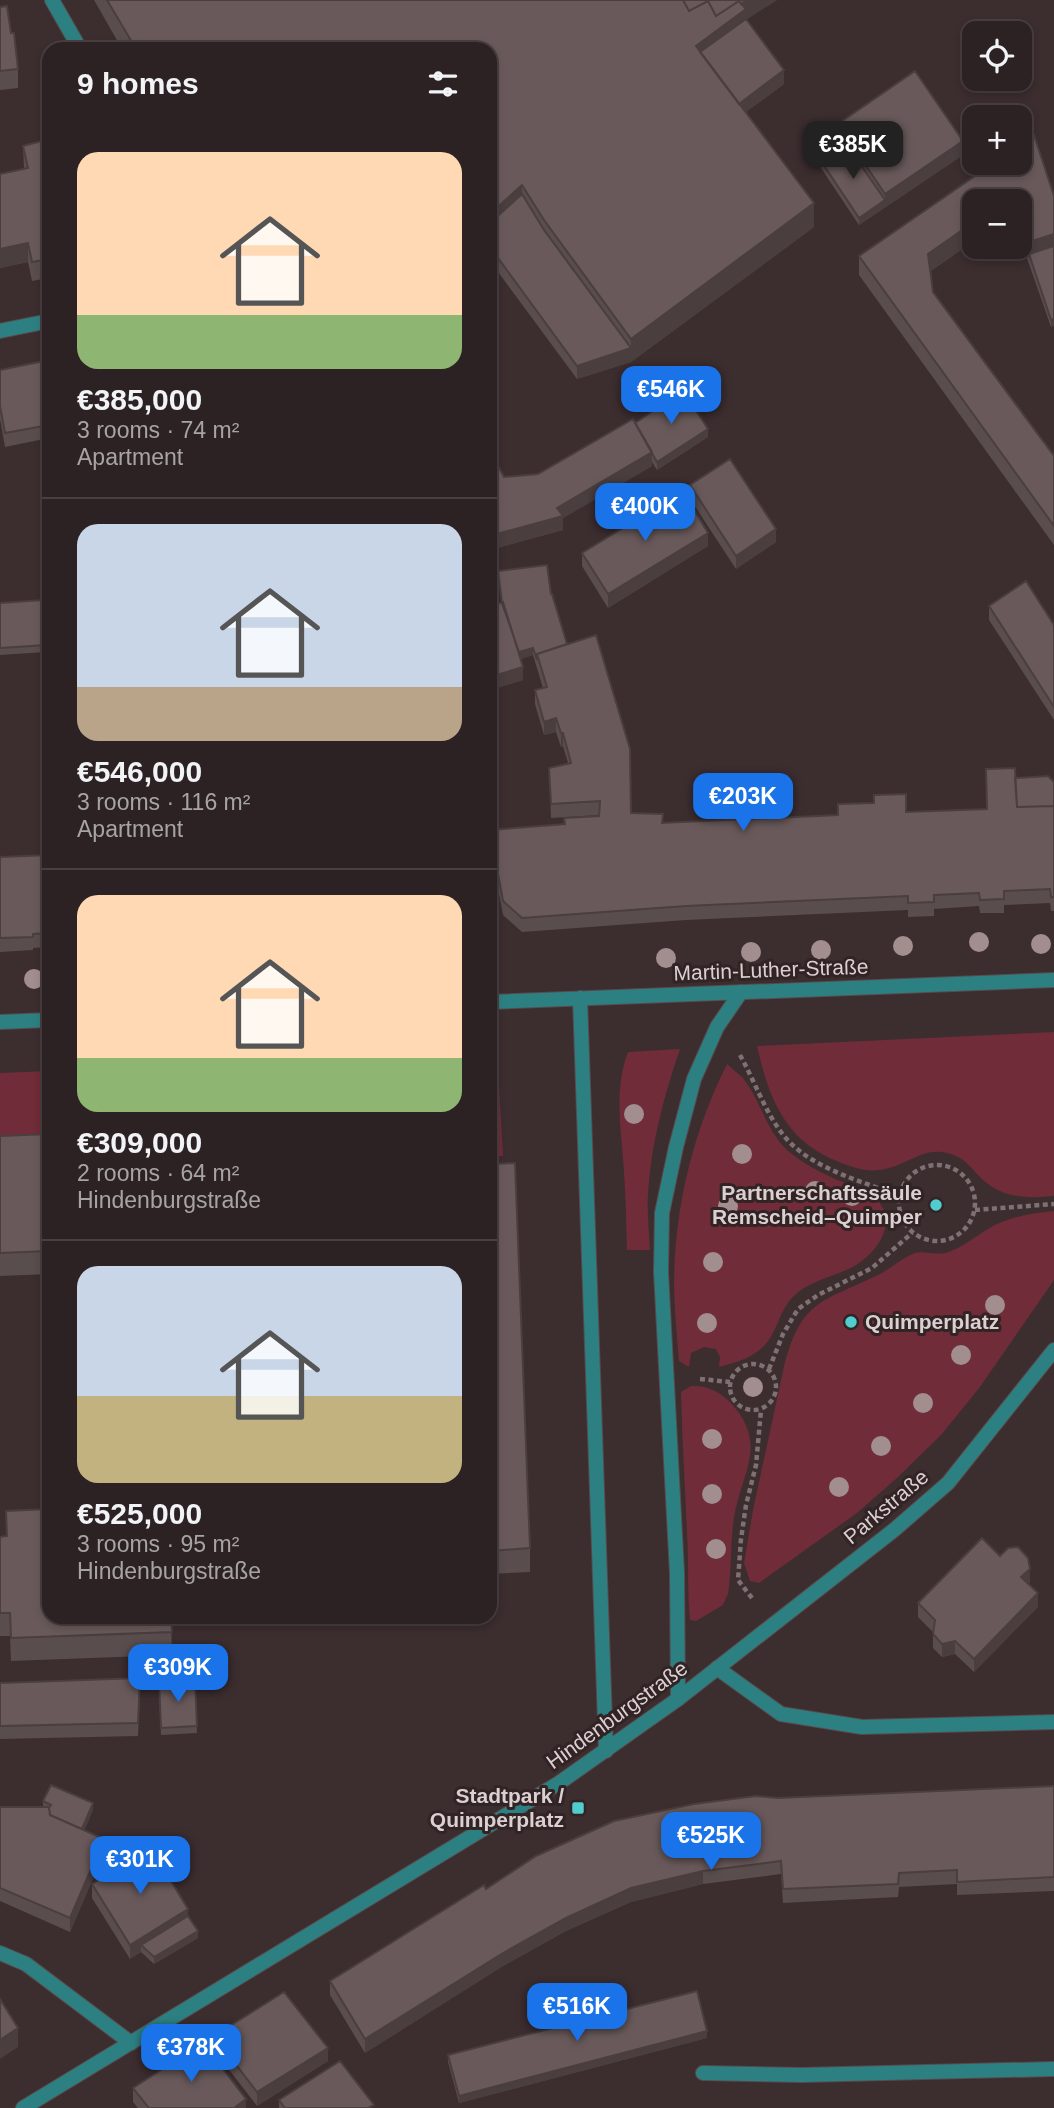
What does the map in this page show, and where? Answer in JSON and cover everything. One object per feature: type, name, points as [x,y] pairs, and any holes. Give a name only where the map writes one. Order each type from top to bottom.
[{"type":"street","points":[[52,0],[76,42]]},
{"type":"street","points":[[0,331],[42,322]]},
{"type":"street","name":"Martin-Luther-Straße","points":[[497,1002],[1054,980]]},
{"type":"street","points":[[678,1699],[677,1573],[661,1272],[662,1213],[694,1079],[717,1027],[741,992]]},
{"type":"street","points":[[580,998],[606,1751]]},
{"type":"street","points":[[0,1022],[42,1020]]},
{"type":"street","name":"Parkstraße","points":[[717,1668],[894,1530],[948,1483],[1054,1350]]},
{"type":"street","name":"Hindenburgstraße","points":[[23,2108],[559,1783],[678,1699],[717,1668],[781,1714],[862,1727],[1054,1722]]},
{"type":"street","points":[[0,1953],[26,1964],[131,2043]]},
{"type":"street","points":[[703,2073],[802,2075],[1054,2068]]},
{"type":"path","points":[[740,1054],[768,1111],[797,1150],[829,1168],[899,1196]]},
{"type":"path","points":[[944,1166],[961,1174],[973,1190],[975,1210],[966,1228],[950,1240],[930,1241],[912,1233],[901,1217],[899,1196],[907,1179],[924,1168],[944,1166]]},
{"type":"path","points":[[975,1210],[1054,1204]]},
{"type":"path","points":[[769,1370],[783,1334],[799,1309],[818,1295],[872,1268],[912,1233]]},
{"type":"path","points":[[746,1364],[758,1364],[769,1370],[776,1380],[777,1392],[771,1402],[761,1410],[749,1410],[738,1405],[731,1395],[730,1382],[736,1372],[746,1364]]},
{"type":"path","points":[[689,1378],[730,1382]]},
{"type":"path","points":[[761,1410],[756,1465],[741,1539],[738,1580],[772,1627]]},
{"type":"shaded area","points":[[1054,1032],[1054,1196],[1045,1197],[1020,1196],[996,1189],[961,1159],[945,1153],[927,1153],[895,1166],[873,1170],[851,1166],[820,1153],[792,1130],[782,1116],[767,1084],[757,1046]]},
{"type":"shaded area","points":[[680,1049],[664,1102],[652,1157],[648,1201],[650,1250],[627,1250],[620,1112],[623,1067],[628,1052]]},
{"type":"shaded area","points":[[497,1051],[503,1156],[497,1156]]},
{"type":"shaded area","points":[[727,1064],[743,1078],[774,1134],[787,1150],[815,1169],[872,1196],[884,1210],[886,1220],[880,1240],[862,1261],[811,1284],[791,1299],[769,1340],[759,1351],[740,1361],[719,1367],[720,1357],[716,1349],[704,1347],[691,1353],[689,1367],[679,1361],[674,1281],[678,1225],[696,1143]]},
{"type":"shaded area","points":[[42,1071],[42,1157],[0,1159],[0,1073]]},
{"type":"shaded area","points":[[1054,1211],[1054,1280],[980,1387],[941,1435],[857,1513],[759,1583],[750,1581],[744,1563],[753,1510],[783,1371],[797,1330],[805,1317],[826,1299],[878,1275],[915,1253],[946,1253],[1003,1221]]},
{"type":"shaded area","points":[[691,1386],[712,1390],[730,1402],[742,1417],[751,1445],[747,1472],[734,1518],[728,1594],[723,1605],[696,1621],[690,1620],[689,1609],[681,1392]]},
{"type":"building","points":[[107,0],[683,0],[689,11],[708,1],[716,16],[739,1],[746,9],[696,46],[814,203],[631,339],[544,220],[522,185],[497,208],[497,42],[132,42]]},
{"type":"building","points":[[683,0],[747,0],[741,4],[739,1],[716,16],[708,1],[689,11]]},
{"type":"building","points":[[7,6],[11,33],[14,33],[18,69],[0,71],[0,7]]},
{"type":"building","points":[[746,19],[784,70],[739,104],[700,52]]},
{"type":"building","points":[[915,71],[962,142],[885,194],[838,124]]},
{"type":"building","points":[[1034,135],[1054,196],[1054,234],[1032,241],[1032,189],[962,189],[962,230],[928,254],[933,292],[1054,456],[1054,526],[859,256],[977,175],[1032,175]]},
{"type":"building","points":[[42,141],[42,260],[32,262],[28,243],[0,249],[0,174],[28,168],[23,146]]},
{"type":"building","points":[[846,144],[885,200],[859,218],[821,161]]},
{"type":"building","points":[[522,194],[544,230],[631,348],[577,366],[497,257],[497,217]]},
{"type":"building","points":[[1054,246],[1054,319],[1051,320],[1031,259],[1032,253]]},
{"type":"building","points":[[42,361],[42,426],[5,433],[0,406],[0,370]]},
{"type":"building","points":[[683,391],[708,429],[657,462],[635,423]]},
{"type":"building","points":[[633,419],[652,452],[557,508],[563,516],[497,534],[497,464],[504,477],[538,474]]},
{"type":"building","points":[[730,459],[776,529],[736,556],[690,485]]},
{"type":"building","points":[[683,491],[708,533],[608,594],[582,553]]},
{"type":"building","points":[[547,565],[551,594],[567,644],[537,654],[537,660],[533,648],[519,652],[502,603],[498,571]]},
{"type":"building","points":[[1026,581],[1054,625],[1054,707],[989,606]]},
{"type":"building","points":[[42,600],[42,645],[0,648],[0,603]]},
{"type":"building","points":[[503,602],[523,667],[497,675],[497,604]]},
{"type":"building","points":[[596,635],[630,749],[631,813],[663,814],[662,823],[838,815],[838,804],[874,803],[874,795],[906,794],[906,812],[987,809],[986,769],[1015,768],[1017,807],[1054,806],[1054,897],[1051,897],[1050,889],[1004,891],[1004,899],[980,900],[979,893],[934,895],[934,902],[908,903],[908,896],[686,906],[522,918],[503,901],[497,868],[497,829],[565,824],[564,818],[599,816],[600,801],[551,804],[549,768],[571,763],[556,718],[544,722],[535,690],[547,687],[537,654]]},
{"type":"building","points":[[1048,776],[1054,782],[1054,806],[1017,807],[1015,778]]},
{"type":"building","points":[[42,855],[42,933],[33,934],[33,937],[0,938],[0,857]]},
{"type":"building","points":[[42,1134],[42,1251],[0,1253],[0,1136]]},
{"type":"building","points":[[515,1163],[530,1548],[497,1550],[497,1164]]},
{"type":"building","points":[[42,1509],[42,1624],[171,1624],[172,1632],[11,1638],[10,1613],[0,1613],[0,1537],[7,1536],[6,1511]]},
{"type":"building","points":[[982,1538],[1000,1556],[1008,1548],[1018,1547],[1028,1558],[1030,1569],[1021,1577],[1038,1593],[974,1659],[955,1641],[942,1644],[933,1634],[935,1620],[918,1603]]},
{"type":"building","points":[[140,1678],[138,1723],[0,1726],[0,1683]]},
{"type":"building","points":[[195,1680],[197,1726],[161,1728],[159,1682]]},
{"type":"building","points":[[51,1785],[93,1803],[82,1829],[50,1815],[51,1805],[43,1801]]},
{"type":"building","points":[[1054,1786],[1054,1877],[957,1882],[957,1870],[899,1873],[898,1884],[783,1889],[781,1861],[703,1871],[631,1888],[566,1918],[503,1953],[365,2039],[330,1981],[484,1885],[486,1889],[536,1856],[614,1821],[694,1804],[756,1796],[778,1798]]},
{"type":"building","points":[[0,1807],[49,1807],[50,1815],[104,1839],[70,1918],[0,1888]]},
{"type":"building","points":[[151,1848],[188,1909],[130,1945],[92,1884]]},
{"type":"building","points":[[188,1916],[198,1931],[154,1957],[141,1945]]},
{"type":"building","points":[[697,1991],[707,2031],[459,2096],[448,2055]]},
{"type":"building","points":[[284,1992],[328,2048],[257,2092],[214,2036]]},
{"type":"building","points":[[0,1999],[18,2028],[0,2040]]},
{"type":"building","points":[[203,2043],[246,2099],[234,2108],[149,2108],[133,2088]]},
{"type":"building","points":[[340,2061],[374,2105],[368,2108],[285,2108],[279,2100]]},
{"type":"place","name":"Partnerschaftssäule Remscheid–Quimper","points":[[936,1205]]},
{"type":"place","name":"Quimperplatz","points":[[851,1322]]},
{"type":"place","name":"Stadtpark / Quimperplatz","points":[[578,1808]]}]
